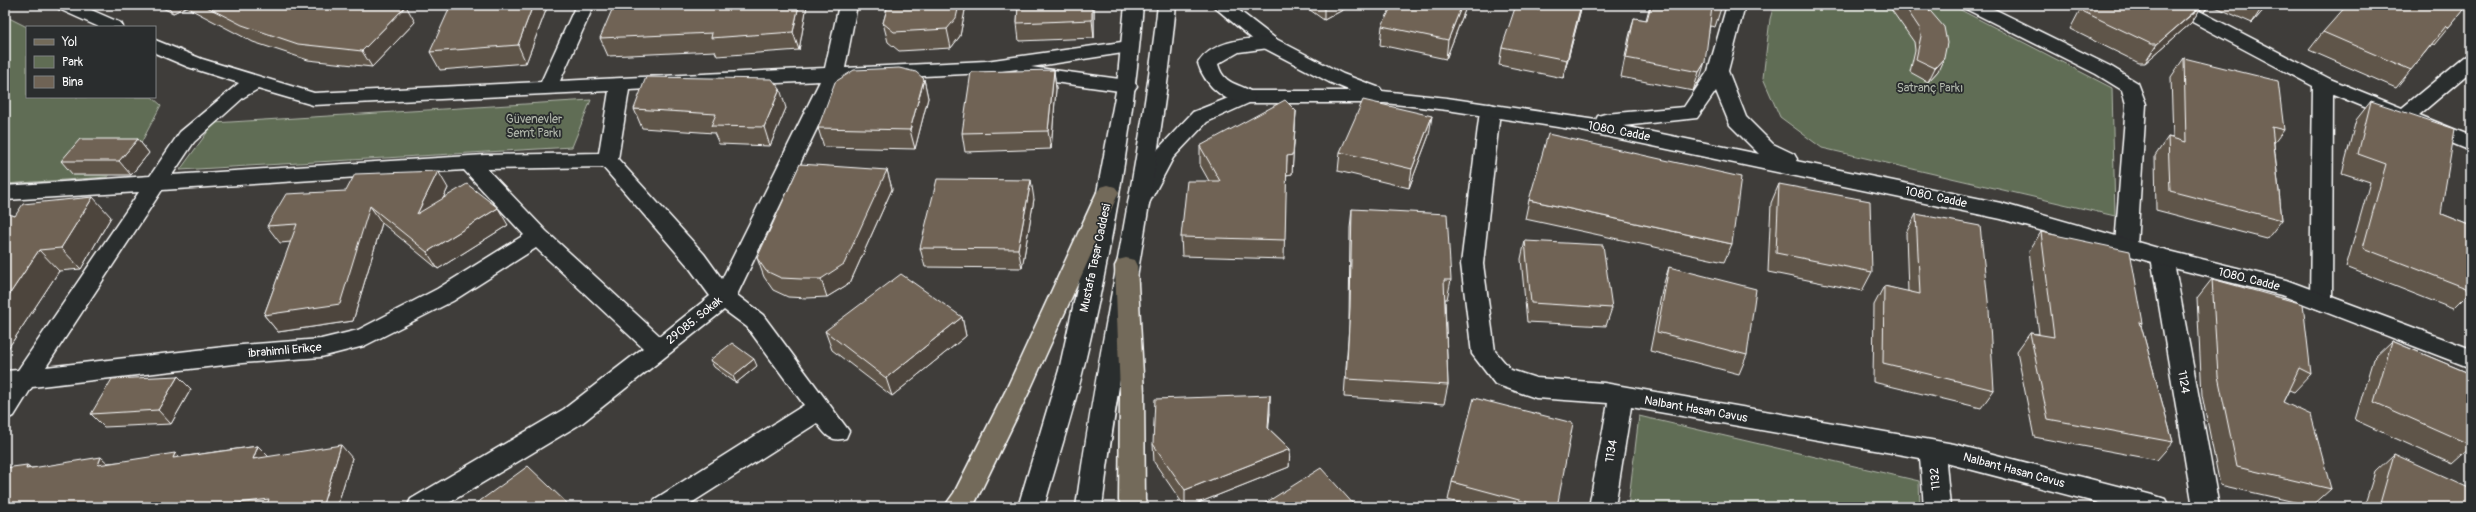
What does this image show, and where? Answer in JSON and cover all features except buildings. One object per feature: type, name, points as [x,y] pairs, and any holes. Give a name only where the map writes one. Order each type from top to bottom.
[{"type":"main road","points":[[956,507],[963,501],[1018,390],[1108,192]]},
{"type":"main road","points":[[1126,266],[1132,393],[1132,500],[1135,507]]},
{"type":"street","points":[[65,5],[112,26]]},
{"type":"street","points":[[548,88],[585,5]]},
{"type":"street","name":"29085. Sokak","points":[[420,507],[573,416],[724,298],[834,73],[848,5]]},
{"type":"street","name":"Mustafa Taşar Caddesi","points":[[1031,507],[1071,370],[1108,192],[1127,86],[1129,47],[1134,5]]},
{"type":"street","points":[[1089,507],[1102,407],[1160,72],[1167,5]]},
{"type":"street","points":[[1221,5],[1269,43],[1336,78],[1385,97]]},
{"type":"street","points":[[1577,123],[1690,113],[1702,98],[1718,71],[1736,5]]},
{"type":"street","points":[[1972,5],[2103,70],[2131,87],[2136,104],[2126,245]]},
{"type":"street","points":[[2174,5],[2323,83],[2471,144]]},
{"type":"street","points":[[1269,43],[1231,47],[1217,54],[1208,63],[1209,73],[1217,83],[1231,91],[1246,96],[1385,97]]},
{"type":"street","points":[[156,46],[195,63],[314,99],[834,73],[986,67],[1129,47]]},
{"type":"street","points":[[2404,117],[2471,61]]},
{"type":"street","points":[[986,67],[1127,86]]},
{"type":"street","points":[[1718,71],[1737,120],[1766,148],[1810,171]]},
{"type":"street","points":[[5,409],[14,381],[158,182],[187,137],[237,93],[255,82]]},
{"type":"street","points":[[2321,301],[2323,83]]},
{"type":"street","points":[[608,160],[620,84]]},
{"type":"street","points":[[1136,210],[1165,154],[1200,116],[1246,96]]},
{"type":"street","name":"1080. Cadde","points":[[1385,97],[1577,123],[2001,211],[2126,245],[2162,257],[2286,288],[2471,359]]},
{"type":"street","name":"Nalbant Hasan Cavus","points":[[1490,111],[1484,150],[1472,264],[1484,354],[1503,377],[1536,388],[1621,396],[1932,450],[2156,507]]},
{"type":"street","points":[[5,193],[469,163],[608,160],[696,260],[724,298],[755,321],[837,431]]},
{"type":"street","points":[[469,163],[538,237],[659,349]]},
{"type":"street","name":"ibrahimli Erikçe","points":[[14,381],[242,354],[321,348],[364,337],[445,295],[538,237]]},
{"type":"street","name":"1124","points":[[2162,257],[2206,507]]},
{"type":"street","name":"1134","points":[[1602,507],[1621,396]]},
{"type":"street","points":[[664,507],[820,408]]},
{"type":"street","name":"1132","points":[[1932,450],[1937,507]]},
{"type":"green space","name":"Satranç Parkı","points":[[1774,5],[1951,5],[2112,88],[2115,216],[1822,148],[1780,117],[1763,78],[1770,19]]},
{"type":"green space","points":[[5,16],[26,26],[26,98],[153,98],[161,105],[140,145],[108,177],[5,184]]},
{"type":"green space","name":"Güvenevler Semt Parkı","points":[[591,100],[572,147],[180,170],[214,123]]},
{"type":"green space","points":[[1639,416],[1919,481],[1920,507],[1628,507]]}]
